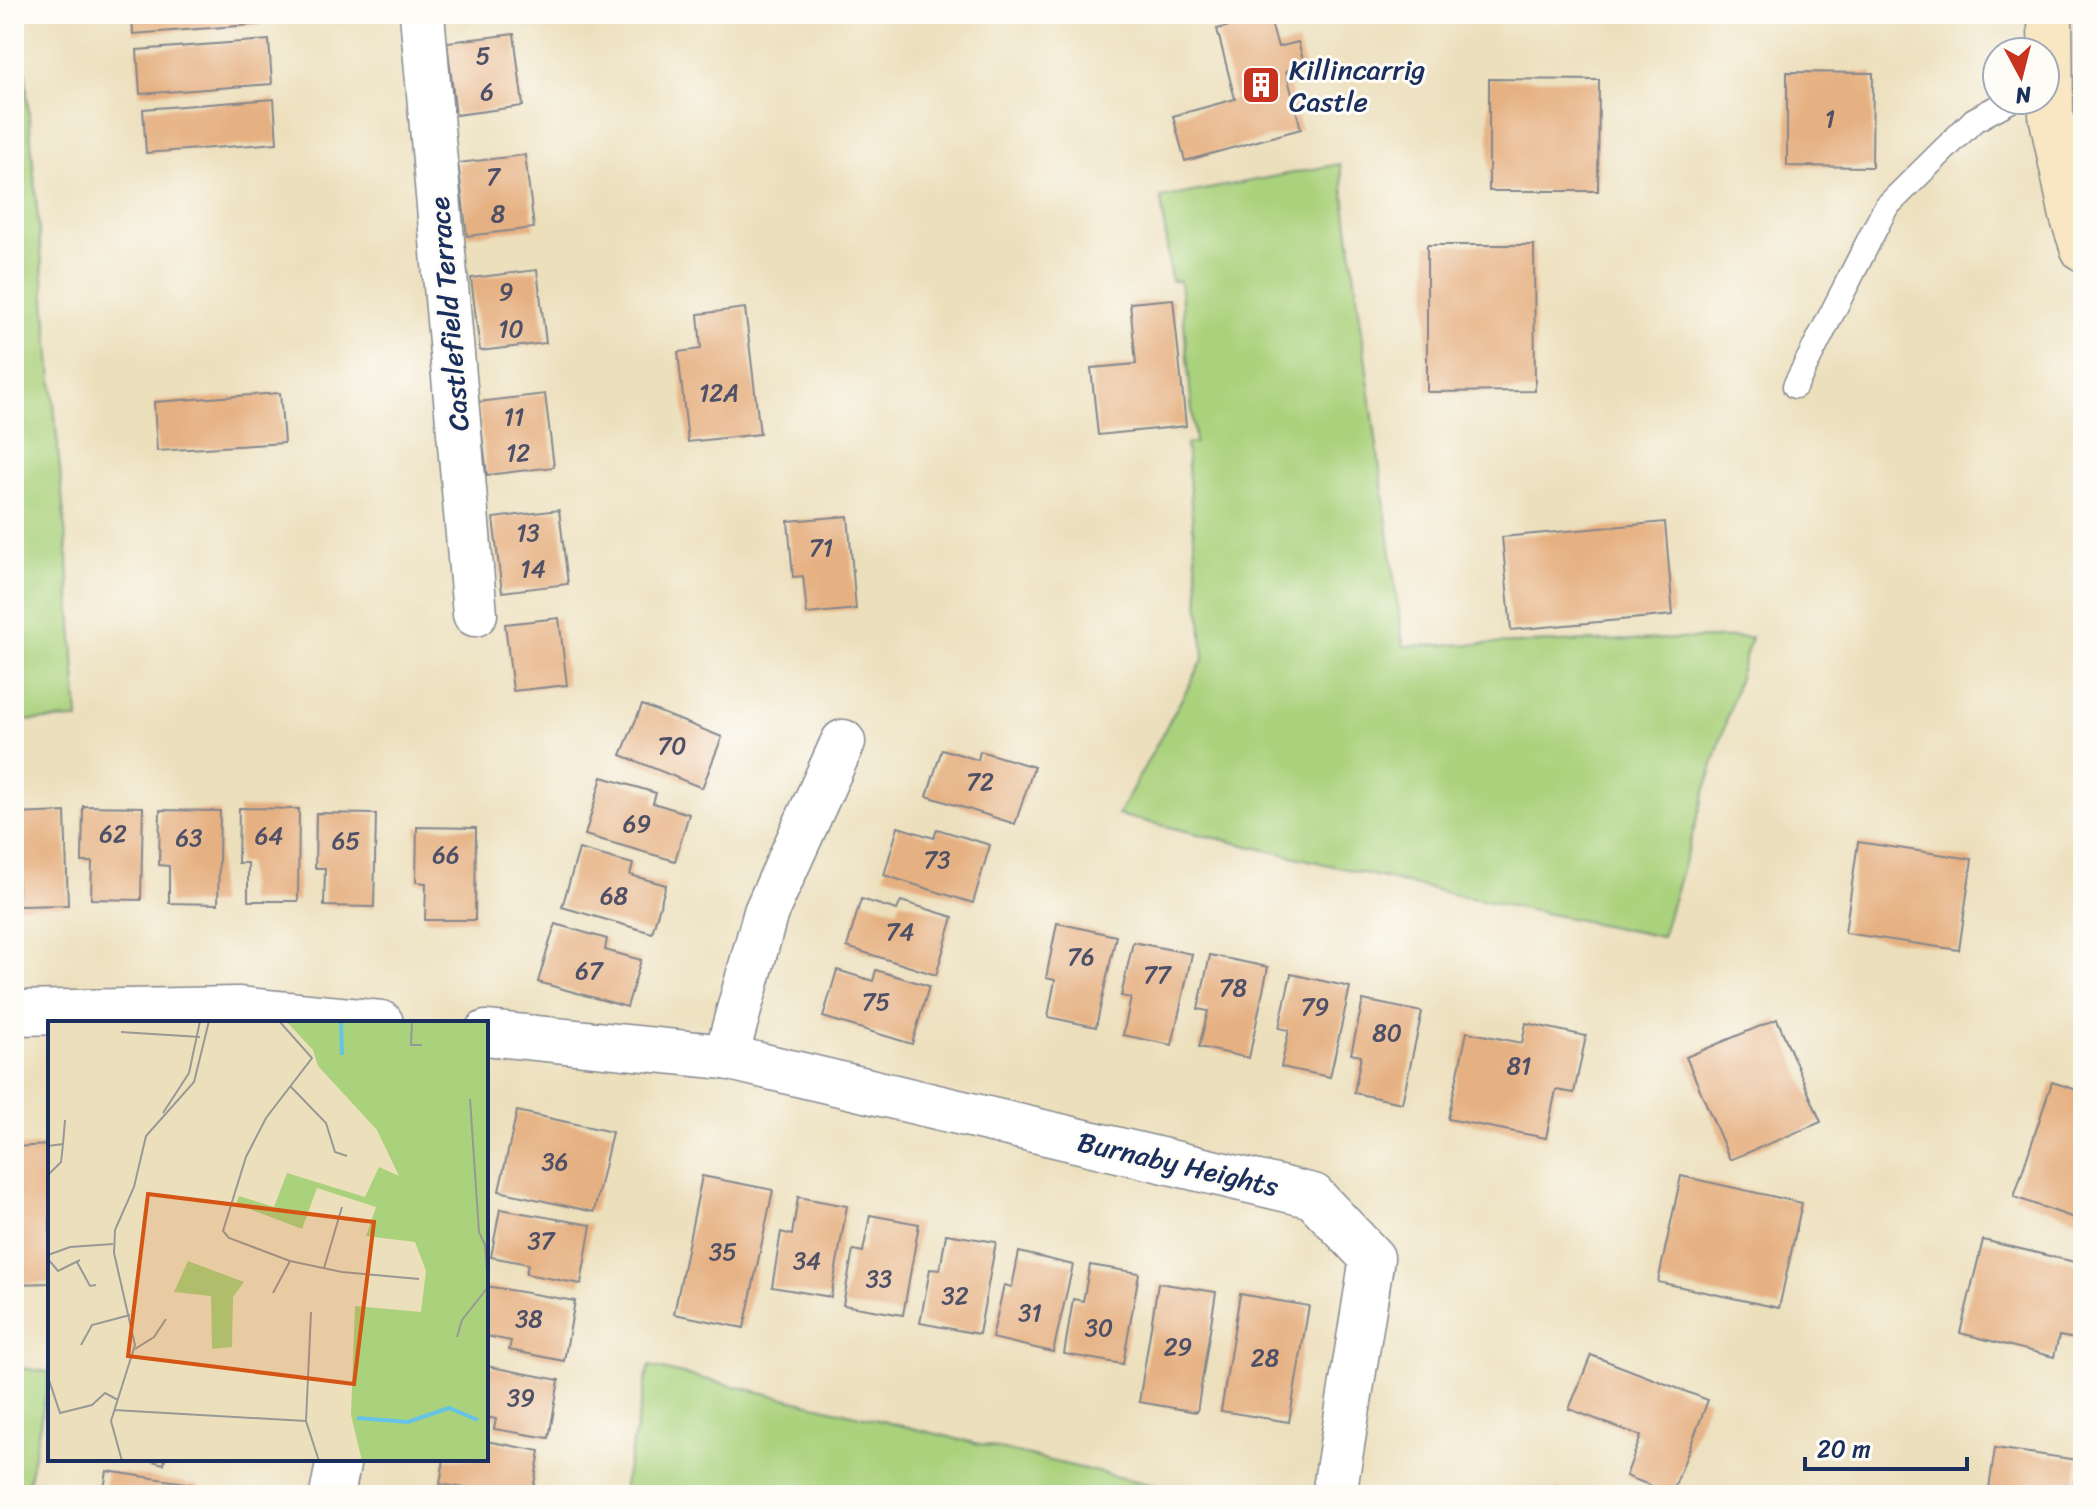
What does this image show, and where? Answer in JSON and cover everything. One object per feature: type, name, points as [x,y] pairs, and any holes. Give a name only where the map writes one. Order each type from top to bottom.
[{"type":"main road","points":[[2049,36],[2050,14]]},
{"type":"main road","points":[[2051,116],[2072,216],[2083,249]]},
{"type":"street","name":"Castlefield Terrace","points":[[422,14],[475,614]]},
{"type":"street","points":[[726,1057],[766,912],[843,742]]},
{"type":"street","points":[[14,1013],[237,1009],[360,1021]]},
{"type":"street","name":"Burnaby Heights","points":[[488,1033],[726,1057],[1313,1196],[1372,1258],[1334,1495]]},
{"type":"street","points":[[332,1495],[339,1461]]},
{"type":"lane","points":[[1795,386],[1886,207],[1981,116]]},
{"type":"green space","points":[[14,14],[20,14],[68,562],[78,719],[14,721]]},
{"type":"green space","points":[[1340,164],[1403,646],[1751,637],[1662,937],[1452,894],[1118,815],[1204,658],[1186,444],[1195,443],[1180,281],[1171,281],[1161,198]]},
{"type":"green space","points":[[649,1366],[1195,1495],[622,1495]]},
{"type":"green space","points":[[14,1367],[48,1372],[48,1382],[26,1495],[14,1495]]},
{"type":"building","points":[[132,14],[264,14],[264,24],[133,34]]},
{"type":"building","name":"Killincarrig Castle","points":[[1269,16],[1278,47],[1298,42],[1305,66],[1286,71],[1301,129],[1185,161],[1173,116],[1235,99],[1217,29]]},
{"type":"building","points":[[514,34],[523,106],[456,115],[447,42]]},
{"type":"building","points":[[269,40],[272,84],[140,94],[137,50]]},
{"type":"building","points":[[1787,72],[1873,73],[1872,167],[1787,166]]},
{"type":"building","points":[[1489,79],[1599,80],[1598,191],[1489,191]]},
{"type":"building","points":[[274,99],[277,143],[146,153],[143,109]]},
{"type":"building","points":[[525,155],[534,228],[467,236],[458,163]]},
{"type":"building","points":[[1427,245],[1534,245],[1535,391],[1427,392]]},
{"type":"building","points":[[537,270],[546,343],[480,351],[471,278]]},
{"type":"building","points":[[1173,299],[1186,426],[1098,435],[1091,368],[1136,364],[1130,303]]},
{"type":"building","points":[[745,308],[760,434],[688,442],[678,352],[701,349],[698,314]]},
{"type":"building","points":[[280,393],[284,443],[157,451],[154,402]]},
{"type":"building","points":[[545,394],[554,467],[487,475],[478,402]]},
{"type":"building","points":[[559,510],[568,584],[502,592],[493,518]]},
{"type":"building","points":[[848,516],[856,609],[807,614],[803,576],[793,577],[788,521]]},
{"type":"building","points":[[1665,522],[1673,615],[1511,630],[1502,537]]},
{"type":"building","points":[[559,618],[567,685],[513,691],[505,624]]},
{"type":"building","points":[[642,705],[722,737],[702,788],[621,755]]},
{"type":"building","points":[[942,749],[978,760],[980,751],[1034,767],[1015,824],[927,796]]},
{"type":"building","points":[[602,777],[656,793],[653,803],[689,814],[675,861],[585,835]]},
{"type":"building","points":[[83,806],[143,807],[141,900],[91,899],[92,862],[82,862]]},
{"type":"building","points":[[239,808],[299,809],[298,901],[248,901],[248,863],[238,863]]},
{"type":"building","points":[[160,810],[220,811],[218,904],[169,903],[169,866],[159,865]]},
{"type":"building","points":[[65,812],[68,905],[18,906],[14,814]]},
{"type":"building","points":[[316,813],[376,814],[374,907],[324,906],[325,868],[315,868]]},
{"type":"building","points":[[417,827],[476,828],[475,920],[425,920],[426,883],[416,882]]},
{"type":"building","points":[[898,827],[934,838],[937,829],[990,845],[973,903],[884,875]]},
{"type":"building","points":[[1858,842],[1972,859],[1959,950],[1845,933]]},
{"type":"building","points":[[579,849],[633,864],[630,875],[666,885],[652,933],[562,907]]},
{"type":"building","points":[[861,899],[897,910],[901,901],[953,917],[936,975],[847,947]]},
{"type":"building","points":[[1057,923],[1116,936],[1096,1027],[1048,1017],[1055,980],[1046,978]]},
{"type":"building","points":[[555,924],[607,939],[605,950],[641,960],[627,1007],[538,982]]},
{"type":"building","points":[[1133,942],[1192,954],[1172,1045],[1123,1035],[1131,998],[1121,996]]},
{"type":"building","points":[[1210,955],[1268,967],[1249,1058],[1199,1047],[1208,1011],[1198,1009]]},
{"type":"building","points":[[837,970],[873,981],[876,970],[929,986],[912,1044],[823,1017]]},
{"type":"building","points":[[1291,974],[1350,987],[1330,1077],[1281,1067],[1289,1030],[1279,1028]]},
{"type":"building","points":[[1363,1000],[1422,1012],[1402,1103],[1354,1093],[1361,1056],[1351,1054]]},
{"type":"building","points":[[1777,1019],[1821,1122],[1730,1160],[1686,1057]]},
{"type":"building","points":[[1526,1023],[1586,1036],[1574,1093],[1556,1090],[1546,1138],[1448,1119],[1467,1032],[1522,1043]]},
{"type":"building","points":[[2052,1082],[2083,1092],[2083,1221],[2014,1197]]},
{"type":"building","points":[[517,1111],[612,1132],[594,1212],[499,1191]]},
{"type":"building","points":[[48,1145],[48,1283],[14,1284],[14,1147]]},
{"type":"building","points":[[702,1176],[773,1190],[744,1328],[674,1314]]},
{"type":"building","points":[[1681,1176],[1802,1203],[1779,1308],[1658,1282]]},
{"type":"building","points":[[798,1197],[847,1206],[831,1297],[772,1287],[781,1232],[792,1235]]},
{"type":"building","points":[[500,1209],[591,1225],[581,1284],[526,1274],[528,1264],[491,1257]]},
{"type":"building","points":[[870,1215],[919,1224],[903,1315],[843,1305],[853,1250],[863,1252]]},
{"type":"building","points":[[946,1234],[996,1242],[979,1334],[920,1323],[930,1269],[940,1270]]},
{"type":"building","points":[[1983,1240],[2083,1264],[2083,1307],[2075,1339],[2059,1336],[2054,1357],[1960,1333]]},
{"type":"building","points":[[1019,1252],[1073,1265],[1053,1352],[992,1338],[1004,1285],[1012,1287]]},
{"type":"building","points":[[1090,1265],[1139,1273],[1123,1364],[1064,1354],[1073,1299],[1083,1301]]},
{"type":"building","points":[[1158,1283],[1216,1292],[1197,1412],[1139,1402]]},
{"type":"building","points":[[488,1286],[575,1301],[564,1361],[509,1350],[511,1341],[488,1336]]},
{"type":"building","points":[[1240,1294],[1309,1306],[1289,1422],[1221,1411]]},
{"type":"building","points":[[1591,1355],[1708,1400],[1672,1494],[1626,1476],[1641,1436],[1569,1409]]},
{"type":"building","points":[[488,1366],[559,1380],[549,1438],[494,1429],[496,1419],[488,1417]]},
{"type":"building","points":[[488,1441],[540,1451],[532,1495],[476,1495],[477,1490],[440,1484],[444,1461],[488,1461]]},
{"type":"building","points":[[1995,1448],[2078,1460],[2072,1495],[1988,1495]]},
{"type":"building","points":[[107,1471],[199,1485],[197,1495],[103,1495]]},
{"type":"building","points":[[1557,1489],[1573,1495],[1555,1495]]},
{"type":"place","name":"Killincarrig Castle","points":[[1261,85]]}]
